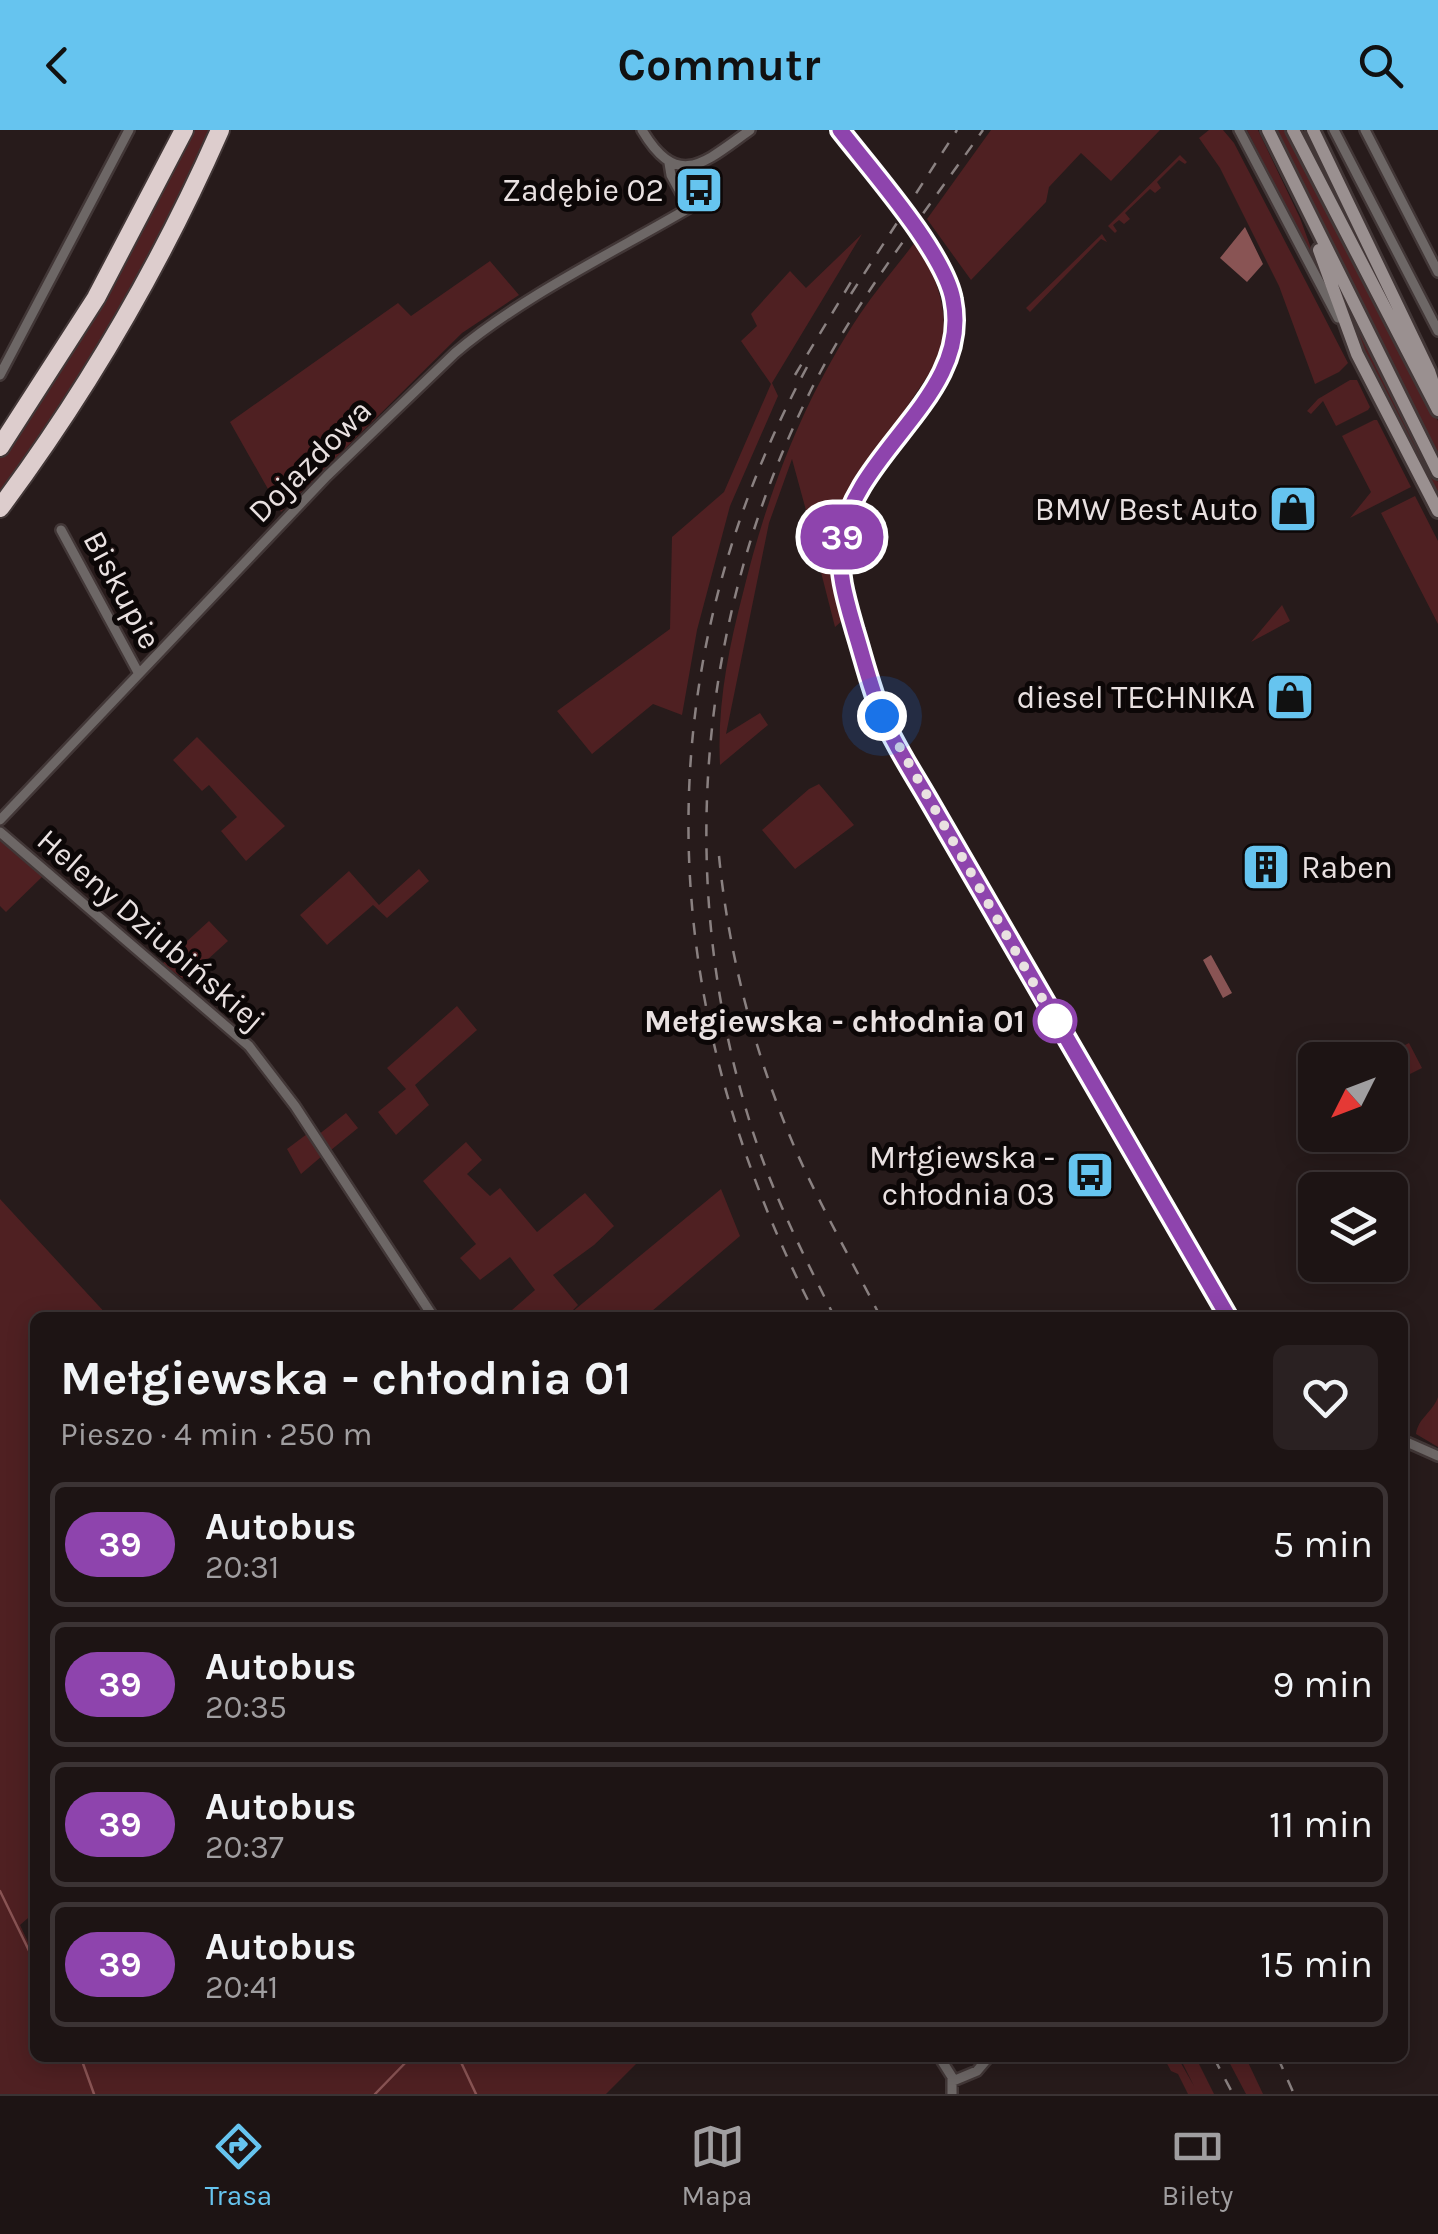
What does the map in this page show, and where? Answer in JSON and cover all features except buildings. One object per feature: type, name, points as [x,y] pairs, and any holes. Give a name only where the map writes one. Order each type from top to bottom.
[{"type":"highway","points":[[0,447],[96,298],[184,130]]},
{"type":"highway","points":[[0,508],[64,418],[123,321],[174,228],[220,130]]},
{"type":"main road","points":[[1268,130],[1438,472]]},
{"type":"main road","points":[[1293,130],[1438,410]]},
{"type":"main road","points":[[1313,130],[1429,370],[1438,399]]},
{"type":"main road","points":[[1306,209],[1357,354],[1438,511]]},
{"type":"street","points":[[0,375],[129,130]]},
{"type":"street","points":[[642,130],[668,163],[680,190],[693,184],[696,164]]},
{"type":"street","points":[[668,163],[696,164],[750,130]]},
{"type":"street","points":[[840,130],[934,256],[948,280],[955,312],[952,342],[941,373],[868,476],[842,534],[844,588],[873,690],[888,729],[922,789],[1226,1312]]},
{"type":"street","points":[[1240,130],[1357,354]]},
{"type":"street","points":[[1334,130],[1438,331]]},
{"type":"street","points":[[1365,130],[1438,272]]},
{"type":"street","name":"Dojazdowa","points":[[0,820],[326,476],[455,352],[539,296],[690,208],[680,190]]},
{"type":"street","name":"Biskupie","points":[[60,530],[139,674]]},
{"type":"street","name":"Heleny Dziubińskiej","points":[[0,832],[245,1042],[295,1106],[430,1312]]},
{"type":"street","points":[[1408,1443],[1438,1456]]},
{"type":"street","points":[[942,2062],[953,2081],[952,2094]]},
{"type":"street","points":[[953,2081],[977,2071],[985,2062]]},
{"type":"shaded area","points":[[190,130],[213,130],[164,233],[75,388],[0,497],[0,458],[47,390]]},
{"type":"shaded area","points":[[991,130],[1160,130],[1111,181],[1081,153],[1049,187],[1046,202],[971,280],[927,219]]},
{"type":"shaded area","points":[[1209,130],[1223,130],[1234,143],[1348,363],[1315,384],[1279,286],[1220,168],[1199,138]]},
{"type":"shaded area","points":[[1247,130],[1258,130],[1300,218],[1323,281]]},
{"type":"shaded area","points":[[1275,130],[1288,130],[1438,421],[1438,462]]},
{"type":"shaded area","points":[[1180,155],[1187,162],[1179,160],[1157,182],[1161,188],[1155,193],[1150,189],[1125,213],[1130,219],[1113,225],[1115,233],[1108,226]]},
{"type":"shaded area","points":[[1245,227],[1263,264],[1247,282],[1220,258]]},
{"type":"shaded area","points":[[862,234],[772,383],[778,396],[730,506],[697,630],[682,715],[653,704],[592,754],[557,711],[670,629],[672,537],[724,492],[771,384],[741,341],[757,326],[751,314],[790,271],[806,288]]},
{"type":"shaded area","points":[[1102,234],[1107,242],[1101,239],[1030,312],[1026,308]]},
{"type":"shaded area","points":[[915,242],[942,303],[940,352],[853,487],[837,520],[810,525],[792,459],[769,523],[726,734],[760,713],[768,725],[720,765],[720,722],[728,657],[753,556],[789,449],[840,347]]},
{"type":"shaded area","points":[[490,261],[519,295],[462,333],[281,512],[230,422],[398,303],[411,316]]},
{"type":"shaded area","points":[[1326,262],[1438,482],[1438,498],[1347,319]]},
{"type":"shaded area","points":[[1350,380],[1357,380],[1368,410],[1336,426],[1323,401],[1311,414],[1307,411],[1318,399]]},
{"type":"shaded area","points":[[1374,420],[1411,487],[1350,518],[1371,492],[1342,436]]},
{"type":"shaded area","points":[[1415,496],[1438,541],[1438,624],[1381,513]]},
{"type":"shaded area","points":[[829,528],[835,531],[833,569],[843,620],[835,627],[811,533]]},
{"type":"shaded area","points":[[1282,605],[1290,621],[1251,642]]},
{"type":"shaded area","points":[[197,737],[285,826],[246,861],[221,831],[237,817],[209,785],[202,791],[173,760]]},
{"type":"shaded area","points":[[819,784],[854,825],[795,869],[762,830]]},
{"type":"shaded area","points":[[0,839],[43,876],[6,912],[0,906]]},
{"type":"shaded area","points":[[419,869],[429,881],[387,918],[373,905],[327,945],[300,915],[349,871],[379,905]]},
{"type":"shaded area","points":[[209,921],[228,941],[185,980],[162,964]]},
{"type":"shaded area","points":[[1211,955],[1232,993],[1223,998],[1203,960]]},
{"type":"shaded area","points":[[457,1006],[477,1030],[415,1085],[429,1105],[396,1135],[378,1112],[406,1089],[387,1068]]},
{"type":"shaded area","points":[[1408,1044],[1422,1068],[1408,1075]]},
{"type":"shaded area","points":[[346,1113],[358,1128],[331,1150],[318,1135]]},
{"type":"shaded area","points":[[307,1134],[322,1156],[301,1174],[287,1149]]},
{"type":"shaded area","points":[[466,1142],[482,1160],[467,1174],[490,1196],[500,1188],[537,1232],[585,1193],[614,1226],[553,1275],[578,1305],[571,1312],[514,1312],[535,1290],[510,1257],[480,1280],[460,1258],[476,1244],[423,1181]]},
{"type":"shaded area","points":[[721,1189],[740,1236],[651,1312],[572,1312]]},
{"type":"shaded area","points":[[0,1199],[104,1312],[30,1312],[30,1916],[20,1925],[30,1946],[30,2062],[638,2062],[606,2094],[0,2094]]},
{"type":"shaded area","points":[[1438,1397],[1438,1447],[1416,1434]]},
{"type":"shaded area","points":[[1166,2062],[1180,2062],[1194,2086],[1182,2062],[1198,2062],[1214,2094],[1188,2094],[1178,2074]]},
{"type":"shaded area","points":[[1229,2062],[1248,2062],[1263,2094],[1246,2094]]},
{"type":"waterway","points":[[0,1891],[30,1953]]},
{"type":"waterway","points":[[82,2062],[94,2094]]},
{"type":"waterway","points":[[375,2094],[406,2062]]},
{"type":"waterway","points":[[461,2062],[476,2094]]},
{"type":"railway","points":[[851,294],[957,130]]},
{"type":"railway","points":[[832,1312],[766,1168],[725,1025],[711,932],[706,839],[710,746],[723,654],[744,562],[774,474],[812,388],[893,256],[983,130]]},
{"type":"railway","points":[[795,375],[854,277]]},
{"type":"railway","points":[[807,367],[753,484],[715,603],[694,723],[689,843],[699,963],[724,1082],[763,1201],[814,1312]]},
{"type":"railway","points":[[719,856],[737,970],[769,1081],[807,1174],[878,1312]]},
{"type":"railway","points":[[1216,2062],[1233,2094]]},
{"type":"railway","points":[[1280,2062],[1294,2094]]},
{"type":"bus line","name":"39","points":[[840,130],[934,256],[948,280],[955,312],[952,342],[941,373],[868,476],[842,534],[844,588],[873,690],[888,729],[1225,1312]]},
{"type":"place","name":"Zadębie 02","points":[[699,190]]},
{"type":"place","name":"BMW Best Auto","points":[[1293,509]]},
{"type":"place","name":"diesel TECHNIKA","points":[[1290,697]]},
{"type":"place","name":"Raben","points":[[1266,867]]},
{"type":"place","name":"Mełgiewska - chłodnia 01","points":[[1055,1021]]},
{"type":"place","name":"Mrłgiewska - chłodnia 03","points":[[1090,1175]]},
{"type":"route","points":[[882,716],[1055,1021]]}]
